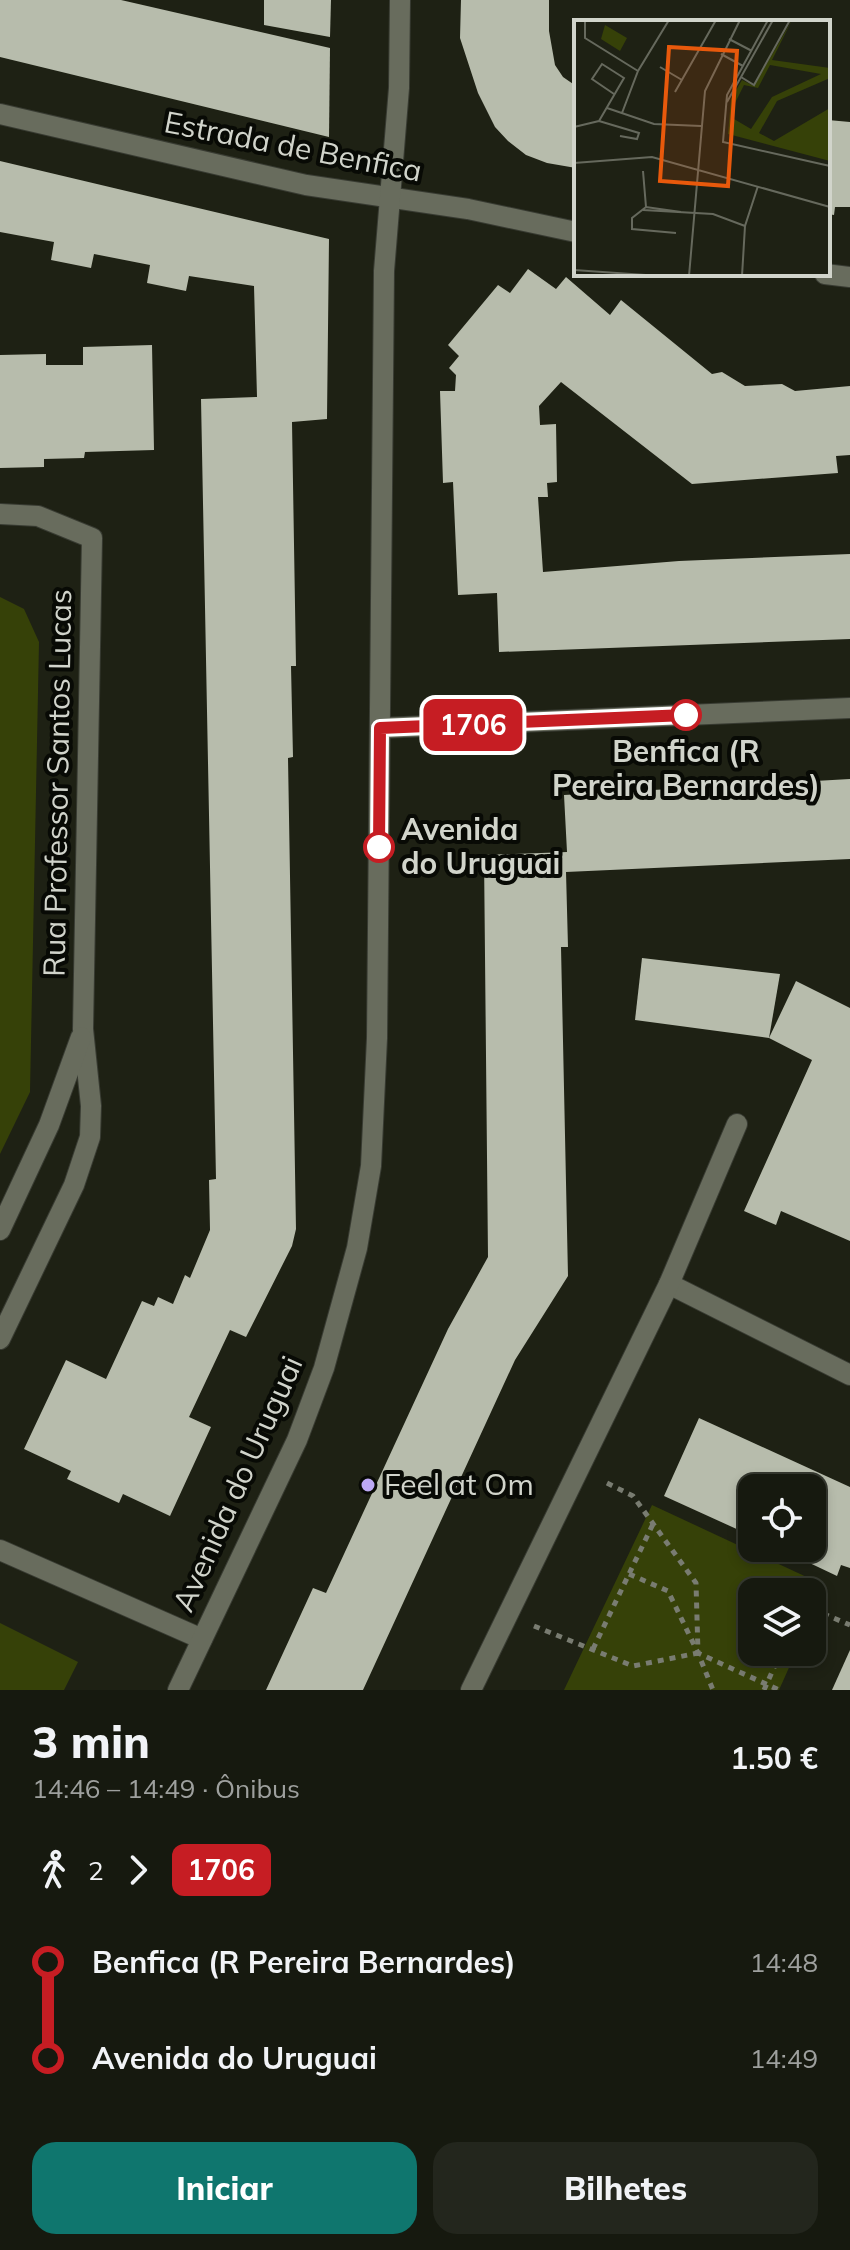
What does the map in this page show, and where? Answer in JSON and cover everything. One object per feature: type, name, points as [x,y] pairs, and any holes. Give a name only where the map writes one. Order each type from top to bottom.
[{"type":"street","name":"Avenida do Uruguai","points":[[178,1690],[297,1440],[324,1368],[357,1248],[371,1166],[376,1102],[384,271],[399,88],[400,0]]},
{"type":"street","name":"Estrada de Benfica","points":[[0,114],[306,185],[468,209],[574,232]]},
{"type":"street","points":[[830,275],[850,277]]},
{"type":"street","name":"Rua Professor Santos Lucas","points":[[0,514],[38,516],[92,538],[83,1029],[91,1106],[90,1137],[74,1185],[0,1339]]},
{"type":"street","points":[[380,728],[850,708]]},
{"type":"street","name":"Rua Professor Santos Lucas","points":[[0,1230],[49,1125],[83,1029]]},
{"type":"street","points":[[471,1690],[669,1284],[737,1124]]},
{"type":"street","points":[[669,1284],[850,1375]]},
{"type":"street","points":[[0,1550],[202,1639]]},
{"type":"path","points":[[578,1469],[633,1496],[696,1583],[698,1653]]},
{"type":"path","points":[[593,1649],[654,1524]]},
{"type":"path","points":[[629,1574],[668,1591],[713,1690]]},
{"type":"path","points":[[826,1615],[850,1625]]},
{"type":"path","points":[[507,1616],[633,1666],[698,1653],[766,1687],[779,1690]]},
{"type":"path","points":[[766,1687],[775,1666]]},
{"type":"green space","points":[[0,597],[24,609],[39,642],[30,1092],[0,1154]]},
{"type":"green space","points":[[652,1505],[738,1545],[738,1562],[774,1562],[809,1578],[738,1578],[738,1666],[790,1666],[779,1690],[564,1690]]},
{"type":"green space","points":[[0,1623],[78,1662],[64,1690],[0,1690]]},
{"type":"building","points":[[0,0],[121,0],[330,48],[329,137],[0,57]]},
{"type":"building","points":[[264,0],[331,0],[330,37],[264,25]]},
{"type":"building","points":[[461,0],[549,0],[549,31],[555,65],[563,77],[574,85],[574,168],[526,155],[495,127],[478,93],[460,38]]},
{"type":"building","points":[[830,120],[850,122],[850,207],[835,207],[834,215],[830,214]]},
{"type":"building","points":[[0,161],[329,239],[327,419],[292,422],[296,666],[291,666],[293,757],[288,758],[296,1229],[292,1246],[246,1337],[230,1330],[189,1417],[211,1427],[170,1516],[123,1494],[119,1503],[67,1479],[71,1471],[24,1449],[66,1360],[106,1379],[142,1301],[154,1306],[158,1297],[173,1304],[185,1275],[190,1278],[210,1230],[209,1180],[216,1179],[201,399],[257,397],[254,286],[189,276],[186,291],[147,283],[150,265],[94,254],[91,268],[51,260],[54,242],[0,232]]},
{"type":"building","points":[[528,269],[556,289],[566,277],[610,315],[621,300],[712,374],[722,372],[745,386],[782,384],[795,391],[850,386],[850,455],[836,456],[838,473],[692,484],[561,382],[539,406],[540,425],[556,424],[557,482],[547,483],[548,497],[538,497],[543,572],[679,561],[850,554],[850,639],[499,652],[497,593],[458,595],[453,482],[443,483],[440,391],[455,391],[456,375],[449,368],[459,356],[448,345],[498,285],[510,293]]},
{"type":"building","points":[[152,345],[154,450],[85,452],[84,458],[44,459],[44,467],[0,468],[0,355],[46,354],[46,365],[83,365],[83,347]]},
{"type":"building","points":[[850,779],[850,859],[566,872],[568,947],[561,947],[568,1276],[515,1360],[363,1690],[266,1690],[313,1588],[326,1593],[448,1329],[488,1257],[484,855],[567,852],[564,795]]},
{"type":"building","points":[[642,958],[780,974],[769,1038],[635,1020]]},
{"type":"building","points":[[796,981],[850,1008],[850,1241],[781,1211],[776,1225],[744,1211],[812,1060],[769,1038]]},
{"type":"building","points":[[699,1418],[822,1474],[738,1474],[738,1530],[664,1496]]},
{"type":"building","points":[[826,1476],[850,1487],[850,1568],[841,1565],[837,1576],[808,1562],[826,1562]]},
{"type":"building","points":[[850,1650],[850,1690],[832,1690]]},
{"type":"bus line","name":"1706","points":[[379,847],[380,728],[686,715]]},
{"type":"place","name":"Benfica (R Pereira Bernardes)","points":[[686,715]]},
{"type":"place","name":"Avenida do Uruguai","points":[[379,847]]},
{"type":"place","name":"Feel at Om","points":[[368,1485]]}]
